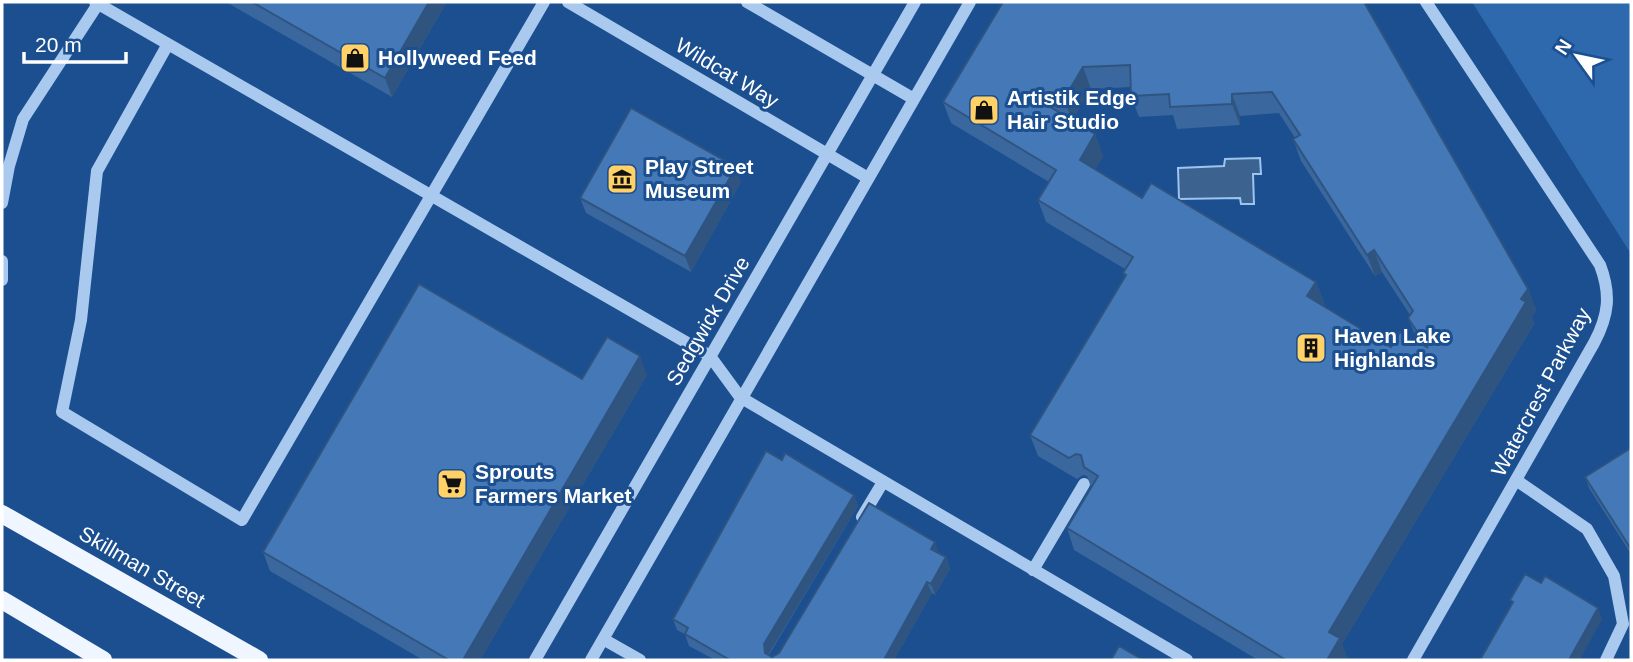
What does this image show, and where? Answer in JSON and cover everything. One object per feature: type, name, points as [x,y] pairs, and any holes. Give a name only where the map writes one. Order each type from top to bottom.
[{"type":"main road","name":"Skillman Street","points":[[2,514],[259,660]]},
{"type":"main road","points":[[2,600],[103,660]]},
{"type":"street","points":[[168,44],[97,171],[81,320],[62,412],[242,520],[544,2]]},
{"type":"street","name":"Wildcat Way","points":[[568,2],[868,178]]},
{"type":"street","points":[[747,2],[914,99]]},
{"type":"street","name":"Sedgwick Drive","points":[[535,660],[915,2]]},
{"type":"street","points":[[591,660],[740,397],[970,2]]},
{"type":"street","name":"Watercrest Parkway","points":[[1413,660],[1604,325],[1609,305],[1607,284],[1600,265],[1426,2]]},
{"type":"street","points":[[2,203],[9,166],[23,119],[96,3],[710,356],[740,397],[1186,660]]},
{"type":"street","points":[[2,261],[2,280]]},
{"type":"street","points":[[1516,480],[1587,529],[1614,576],[1623,624],[1606,660]]},
{"type":"street","points":[[855,529],[883,482]]},
{"type":"street","points":[[1033,570],[1084,484]]},
{"type":"street","points":[[603,639],[640,660]]},
{"type":"shaded area","points":[[1472,2],[1631,2],[1631,254]]},
{"type":"shaded area","points":[[1260,158],[1261,174],[1253,174],[1254,204],[1241,204],[1240,198],[1179,199],[1178,168],[1224,166],[1225,159]]},
{"type":"building","points":[[252,2],[429,2],[385,78]]},
{"type":"building","name":"Haven Lake Highlands","points":[[1003,2],[1364,2],[1528,289],[1521,299],[1526,302],[1329,632],[1340,638],[1327,660],[1286,660],[1067,528],[1098,476],[1084,467],[1081,455],[1076,454],[1069,458],[1030,435],[1126,275],[1123,273],[1133,257],[1038,200],[1056,170],[943,102]],"holes":[[[1130,65],[1131,96],[1169,94],[1170,107],[1232,104],[1232,94],[1272,92],[1300,135],[1293,139],[1367,255],[1374,250],[1413,311],[1408,318],[1428,348],[1400,332],[1391,347],[1307,296],[1316,282],[1151,183],[1142,198],[1080,160],[1095,134],[1039,100],[1064,99],[1083,67]]]},
{"type":"building","points":[[631,108],[736,167],[685,256],[580,198]]},
{"type":"building","name":"Sprouts Farmers Market","points":[[419,284],[582,379],[607,337],[640,356],[463,660],[449,660],[263,552]]},
{"type":"building","points":[[1631,448],[1631,549],[1585,477]]},
{"type":"building","points":[[766,451],[782,460],[785,453],[854,495],[764,644],[765,653],[772,657],[779,653],[869,503],[935,542],[931,549],[946,557],[931,584],[927,582],[885,658],[889,660],[730,660],[685,634],[688,628],[673,619]]},
{"type":"building","points":[[1525,574],[1541,583],[1545,576],[1598,608],[1569,660],[1480,660],[1513,602],[1510,600]]},
{"type":"building","points":[[1119,646],[1143,660],[1111,660]]},
{"type":"place","name":"Hollyweed Feed","points":[[355,58]]},
{"type":"place","name":"Artistik Edge Hair Studio","points":[[984,110]]},
{"type":"place","name":"Play Street Museum","points":[[622,179]]},
{"type":"place","name":"Haven Lake Highlands","points":[[1311,348]]},
{"type":"place","name":"Sprouts Farmers Market","points":[[452,484]]}]
